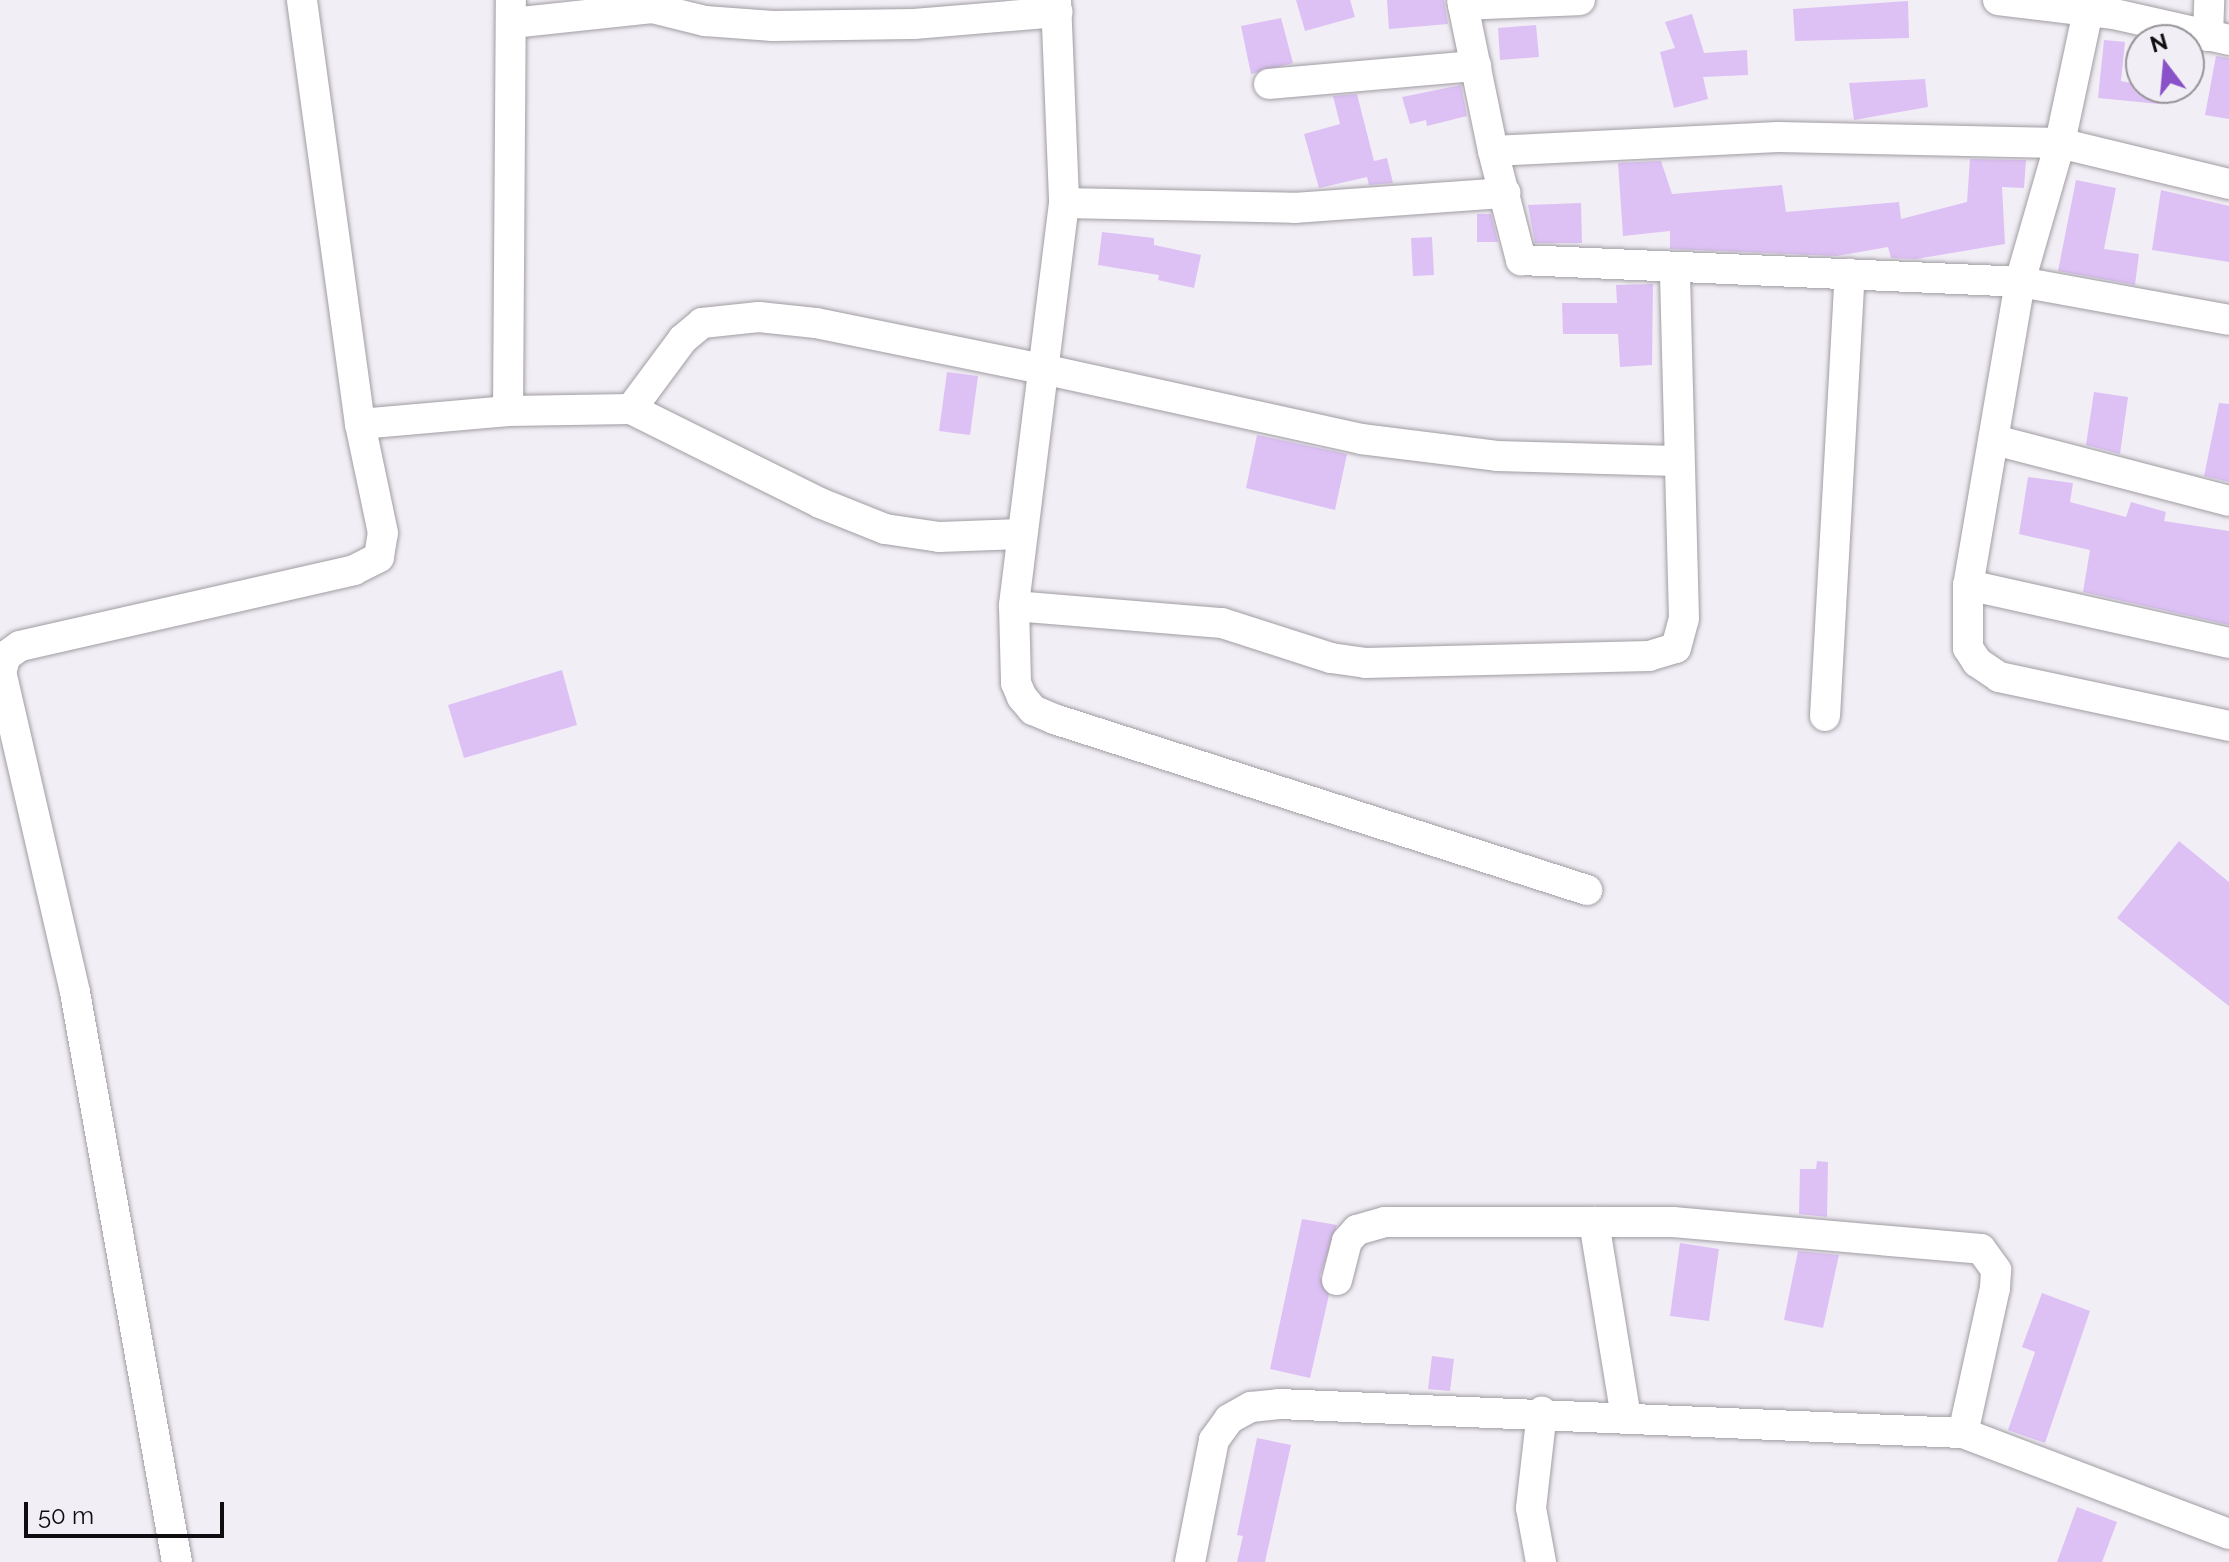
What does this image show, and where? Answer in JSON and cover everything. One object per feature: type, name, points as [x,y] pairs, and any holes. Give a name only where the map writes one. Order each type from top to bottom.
[{"type":"street","points":[[177,1562],[75,992],[1,672],[6,656],[20,646],[370,564],[384,547],[360,424],[302,0]]},
{"type":"street","points":[[1580,0],[1462,3],[1493,151],[1521,260],[2020,282],[2229,320]]},
{"type":"street","points":[[1998,0],[2105,8],[2219,38],[2209,0]]},
{"type":"street","points":[[508,411],[512,11],[641,8],[705,21],[773,26],[914,24],[1056,6],[1064,203],[1021,534],[1014,606],[1016,683],[1033,710],[1587,890]]},
{"type":"street","points":[[2105,8],[2060,143],[2020,282],[1968,585],[1968,648],[1977,662],[1999,677],[2229,726]]},
{"type":"street","points":[[1269,84],[1476,66]]},
{"type":"street","points":[[1493,151],[1778,137],[2060,143],[2229,184]]},
{"type":"street","points":[[1064,203],[1294,208],[1505,193]]},
{"type":"street","points":[[1014,606],[1222,623],[1259,630],[1331,658],[1365,663],[1665,653],[1681,639],[1684,619],[1676,461],[1675,267]]},
{"type":"street","points":[[1825,716],[1850,274]]},
{"type":"street","points":[[631,409],[683,339],[702,323],[722,317],[816,323],[1361,439],[1497,456],[1676,461]]},
{"type":"street","points":[[360,424],[508,411],[631,409],[820,503],[885,529],[939,537],[1021,534]]},
{"type":"street","points":[[1995,440],[2229,501]]},
{"type":"street","points":[[1968,585],[2229,643]]},
{"type":"street","points":[[1594,1222],[1626,1417]]},
{"type":"street","points":[[1337,1280],[1347,1241],[1369,1224],[1673,1222],[1981,1249],[1996,1270],[1995,1288],[1963,1433]]},
{"type":"street","points":[[1190,1562],[1214,1440],[1229,1419],[1251,1407],[1542,1412],[1963,1433],[2229,1534]]},
{"type":"street","points":[[1541,1562],[1531,1508],[1542,1412]]},
{"type":"building","points":[[1296,0],[1350,0],[1355,17],[1305,31]]},
{"type":"building","points":[[1387,0],[1444,0],[1448,24],[1389,29]]},
{"type":"building","points":[[1908,1],[1909,38],[1795,41],[1793,9]]},
{"type":"building","points":[[1692,14],[1704,53],[1747,50],[1748,75],[1703,77],[1708,99],[1674,108],[1660,52],[1675,48],[1665,22]]},
{"type":"building","points":[[1281,18],[1293,63],[1251,74],[1241,26]]},
{"type":"building","points":[[1536,25],[1539,57],[1500,60],[1498,28]]},
{"type":"building","points":[[2104,40],[2125,42],[2121,81],[2125,82],[2125,101],[2098,98]]},
{"type":"building","points":[[2216,56],[2229,58],[2229,119],[2205,115]]},
{"type":"building","points":[[1925,79],[1928,107],[1854,120],[1849,83]]},
{"type":"building","points":[[1461,85],[1467,116],[1427,126],[1426,120],[1410,124],[1402,97]]},
{"type":"building","points":[[1357,94],[1374,161],[1387,158],[1393,183],[1369,185],[1367,177],[1319,188],[1304,134],[1340,124],[1333,96]]},
{"type":"building","points":[[1970,159],[2026,160],[2024,188],[2002,187],[2005,244],[1916,259],[1891,258],[1888,247],[1837,256],[1670,249],[1670,231],[1623,236],[1618,163],[1661,161],[1672,194],[1782,185],[1786,212],[1899,202],[1901,219],[1967,202]]},
{"type":"building","points":[[2076,180],[2116,188],[2104,249],[2139,254],[2135,285],[2058,271]]},
{"type":"building","points":[[2161,190],[2229,206],[2229,262],[2152,250]]},
{"type":"building","points":[[1581,203],[1582,243],[1535,243],[1528,205]]},
{"type":"building","points":[[1477,214],[1491,214],[1498,242],[1477,242]]},
{"type":"building","points":[[1102,232],[1154,238],[1154,245],[1201,255],[1194,288],[1158,280],[1159,275],[1098,265]]},
{"type":"building","points":[[1432,237],[1434,275],[1413,276],[1411,238]]},
{"type":"building","points":[[1653,284],[1652,365],[1620,367],[1618,334],[1563,334],[1562,303],[1617,303],[1616,285]]},
{"type":"building","points":[[947,372],[978,376],[970,435],[939,431]]},
{"type":"building","points":[[2094,392],[2128,397],[2120,454],[2086,445]]},
{"type":"building","points":[[2219,403],[2229,404],[2229,482],[2204,476]]},
{"type":"building","points":[[1257,435],[1347,454],[1335,510],[1246,488]]},
{"type":"building","points":[[2028,477],[2073,483],[2070,502],[2126,517],[2131,502],[2166,512],[2164,521],[2229,531],[2229,625],[2083,592],[2090,550],[2019,534]]},
{"type":"building","points":[[562,670],[577,725],[464,758],[448,705]]},
{"type":"building","points":[[2179,841],[2229,882],[2229,1006],[2117,918]]},
{"type":"building","points":[[1817,1161],[1828,1162],[1827,1217],[1799,1214],[1800,1169],[1816,1169]]},
{"type":"building","points":[[1302,1219],[1337,1225],[1320,1276],[1329,1295],[1310,1378],[1270,1369]]},
{"type":"building","points":[[1680,1243],[1719,1249],[1709,1321],[1670,1316]]},
{"type":"building","points":[[1798,1251],[1839,1255],[1823,1328],[1784,1320]]},
{"type":"building","points":[[2042,1293],[2090,1311],[2045,1443],[2008,1430],[2035,1352],[2022,1347]]},
{"type":"building","points":[[1432,1356],[1454,1359],[1450,1391],[1428,1389]]},
{"type":"building","points":[[1257,1438],[1291,1445],[1265,1562],[1237,1562],[1243,1536],[1237,1535]]},
{"type":"building","points":[[2077,1507],[2117,1522],[2102,1562],[2057,1562]]}]
